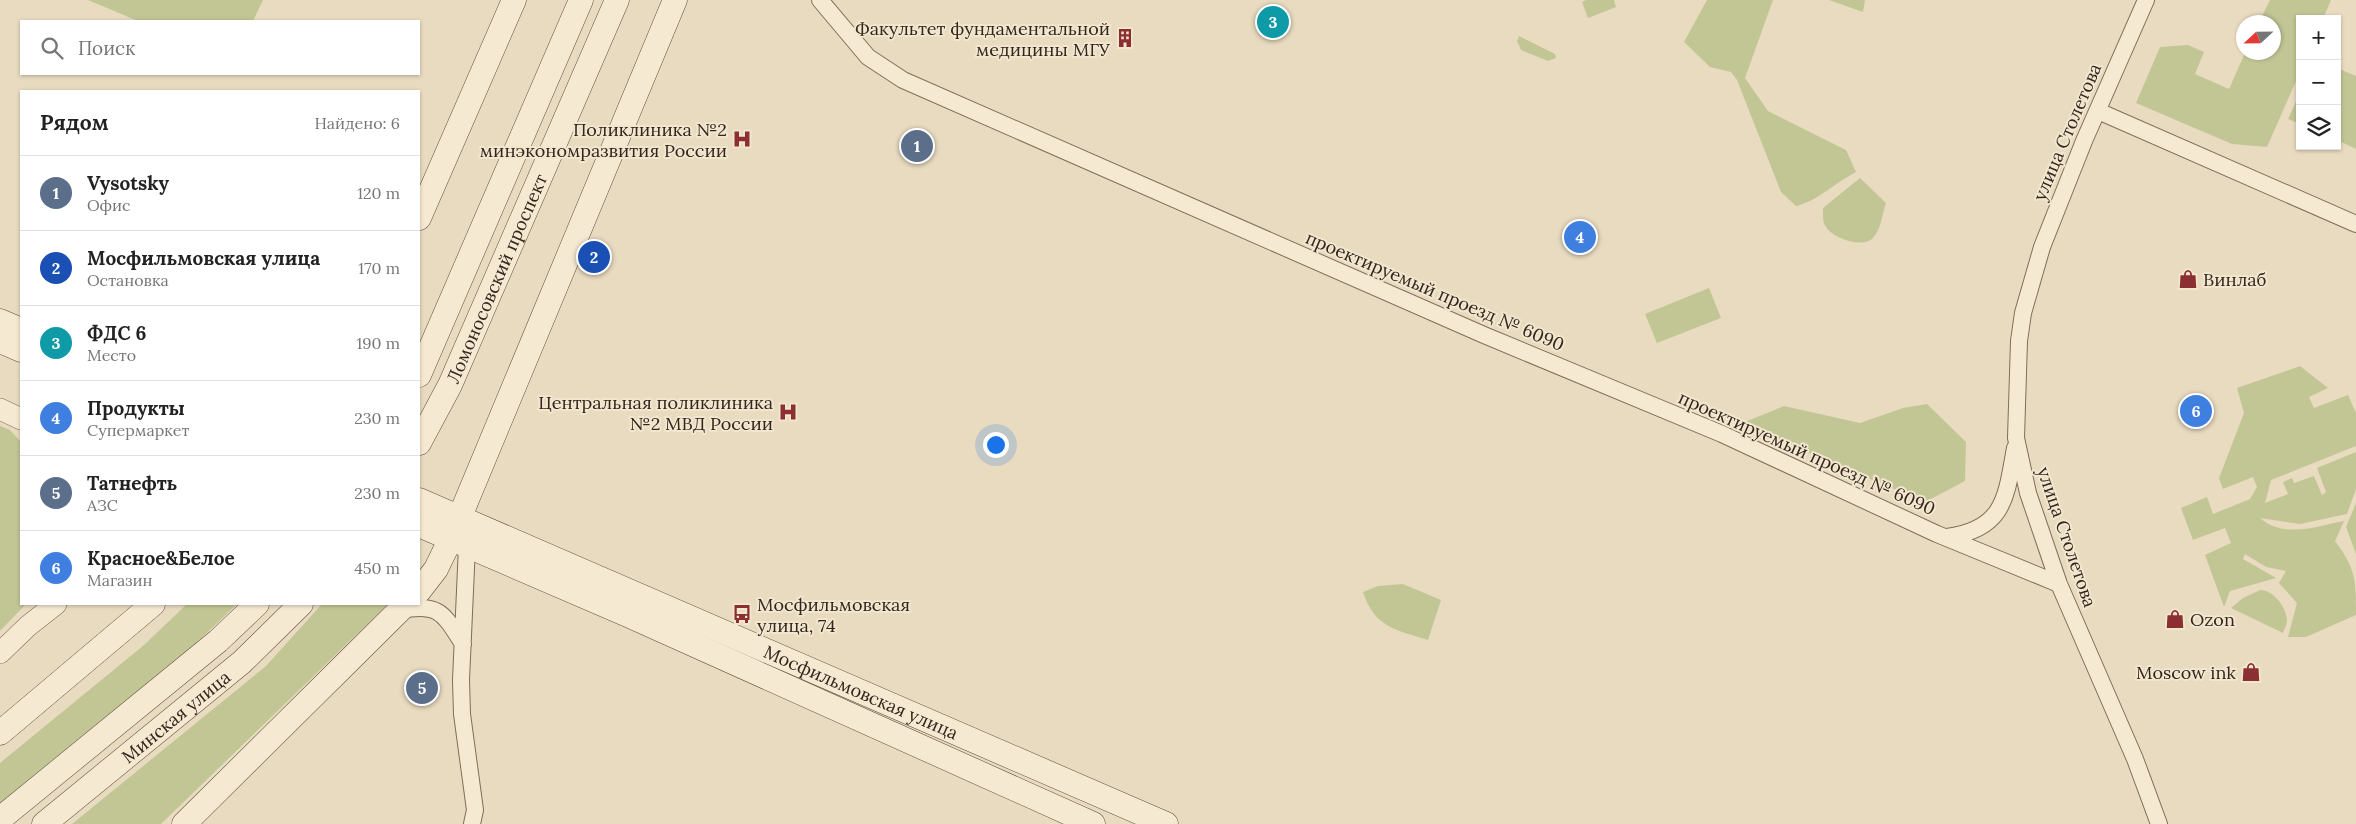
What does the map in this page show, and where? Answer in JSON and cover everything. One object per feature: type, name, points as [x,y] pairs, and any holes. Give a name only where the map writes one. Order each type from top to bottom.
[{"type":"main road","points":[[420,216],[514,0]]},
{"type":"main road","name":"Ломоносовский проспект","points":[[420,373],[581,0]]},
{"type":"main road","name":"Ломоносовский проспект","points":[[420,441],[450,385],[616,0]]},
{"type":"main road","points":[[420,590],[459,542],[459,516],[675,0]]},
{"type":"main road","points":[[0,321],[20,330]]},
{"type":"main road","points":[[0,341],[20,350]]},
{"type":"main road","name":"Мосфильмовская улица","points":[[420,500],[1166,824]]},
{"type":"main road","name":"Мосфильмовская улица","points":[[420,525],[1093,824]]},
{"type":"main road","points":[[0,733],[152,605]]},
{"type":"main road","name":"Минская улица","points":[[0,819],[218,641],[256,605]]},
{"type":"main road","name":"Минская улица","points":[[44,824],[242,662],[301,605]]},
{"type":"main road","points":[[184,824],[403,607]]},
{"type":"street","name":"проектируемый проезд № 6090","points":[[820,0],[868,57],[903,80],[1484,335],[1722,434],[1945,537],[2059,584]]},
{"type":"street","name":"улица Столетова","points":[[2146,0],[2071,171],[2042,247],[2023,313],[2019,341],[2016,438],[2028,493],[2059,584],[2135,759],[2159,824]]},
{"type":"street","points":[[2098,111],[2356,224]]},
{"type":"street","points":[[0,409],[20,419]]},
{"type":"street","points":[[1945,537],[1968,534],[1993,518],[2007,492],[2016,438]]},
{"type":"street","points":[[459,542],[463,644],[462,714],[475,810],[472,824]]},
{"type":"street","points":[[0,653],[28,626],[55,605]]},
{"type":"street","points":[[403,607],[420,606],[433,608],[448,621],[463,644]]},
{"type":"green space","points":[[88,0],[263,0],[253,20],[136,20]]},
{"type":"green space","points":[[1586,0],[1614,0],[1616,7],[1588,18],[1582,2]]},
{"type":"green space","points":[[1707,0],[1773,0],[1745,78],[1768,111],[1846,150],[1856,172],[1804,204],[1796,206],[1781,192],[1737,80],[1731,72],[1710,67],[1684,42]]},
{"type":"green space","points":[[1829,0],[1865,0],[1863,12]]},
{"type":"green space","points":[[2270,0],[2331,0],[2325,15],[2296,15],[2296,81],[2267,147],[2232,144],[2136,103],[2160,47],[2188,45],[2204,52],[2195,74],[2229,89],[2242,60],[2281,60],[2281,15],[2262,15]]},
{"type":"green space","points":[[1519,36],[1555,54],[1556,58],[1548,61],[1521,50],[1517,41]]},
{"type":"green space","points":[[2341,70],[2356,76],[2356,149],[2341,142]]},
{"type":"green space","points":[[2296,102],[2296,122],[2288,119]]},
{"type":"green space","points":[[1860,178],[1886,203],[1875,236],[1867,242],[1854,242],[1835,235],[1826,227],[1823,216],[1823,208]]},
{"type":"green space","points":[[1709,288],[1721,318],[1657,343],[1645,314]]},
{"type":"green space","points":[[2300,366],[2328,388],[2309,397],[2314,408],[2348,395],[2356,413],[2356,446],[2271,480],[2265,503],[2288,494],[2283,482],[2292,478],[2294,483],[2314,476],[2322,495],[2326,492],[2317,468],[2356,452],[2356,489],[2347,514],[2300,524],[2260,518],[2279,528],[2290,529],[2312,528],[2344,521],[2335,541],[2351,567],[2356,593],[2356,615],[2306,637],[2288,637],[2297,603],[2279,583],[2286,571],[2266,567],[2245,554],[2243,559],[2276,578],[2230,591],[2224,607],[2205,555],[2231,543],[2225,528],[2193,540],[2181,508],[2207,497],[2213,514],[2250,499],[2257,487],[2253,477],[2223,489],[2219,478],[2244,413],[2237,388]]},
{"type":"green space","points":[[1927,404],[1966,442],[1965,481],[1925,502],[1740,424],[1784,406],[1860,423],[1903,408]]},
{"type":"green space","points":[[0,426],[10,430],[20,441],[20,605],[25,605],[0,631]]},
{"type":"green space","points":[[2356,503],[2356,554],[2346,527]]},
{"type":"green space","points":[[1403,584],[1441,600],[1428,640],[1396,630],[1380,620],[1373,613],[1363,592],[1378,586]]},
{"type":"green space","points":[[2260,590],[2275,596],[2282,605],[2287,621],[2283,633],[2231,608],[2243,598]]},
{"type":"green space","points":[[186,605],[236,605],[190,649],[0,803],[0,763],[144,645]]},
{"type":"green space","points":[[321,605],[387,605],[161,824],[72,824],[266,666]]},
{"type":"place","name":"ФДС 6","points":[[1273,22]]},
{"type":"place","name":"Факультет фундаментальной медицины МГУ","points":[[1125,38]]},
{"type":"place","name":"Поликлиника №2 минэкономразвития России","points":[[742,139]]},
{"type":"place","name":"Vysotsky","points":[[917,146]]},
{"type":"place","name":"Продукты","points":[[1580,237]]},
{"type":"place","name":"Мосфильмовская улица","points":[[594,257]]},
{"type":"place","name":"Винлаб","points":[[2188,279]]},
{"type":"place","name":"Красное&Белое","points":[[2196,411]]},
{"type":"place","name":"Центральная поликлиника №2 МВД России","points":[[788,412]]},
{"type":"place","name":"Мосфильмовская улица, 74","points":[[742,614]]},
{"type":"place","name":"Ozon","points":[[2175,619]]},
{"type":"place","name":"Moscow ink","points":[[2251,672]]},
{"type":"place","name":"Татнефть","points":[[422,688]]}]
